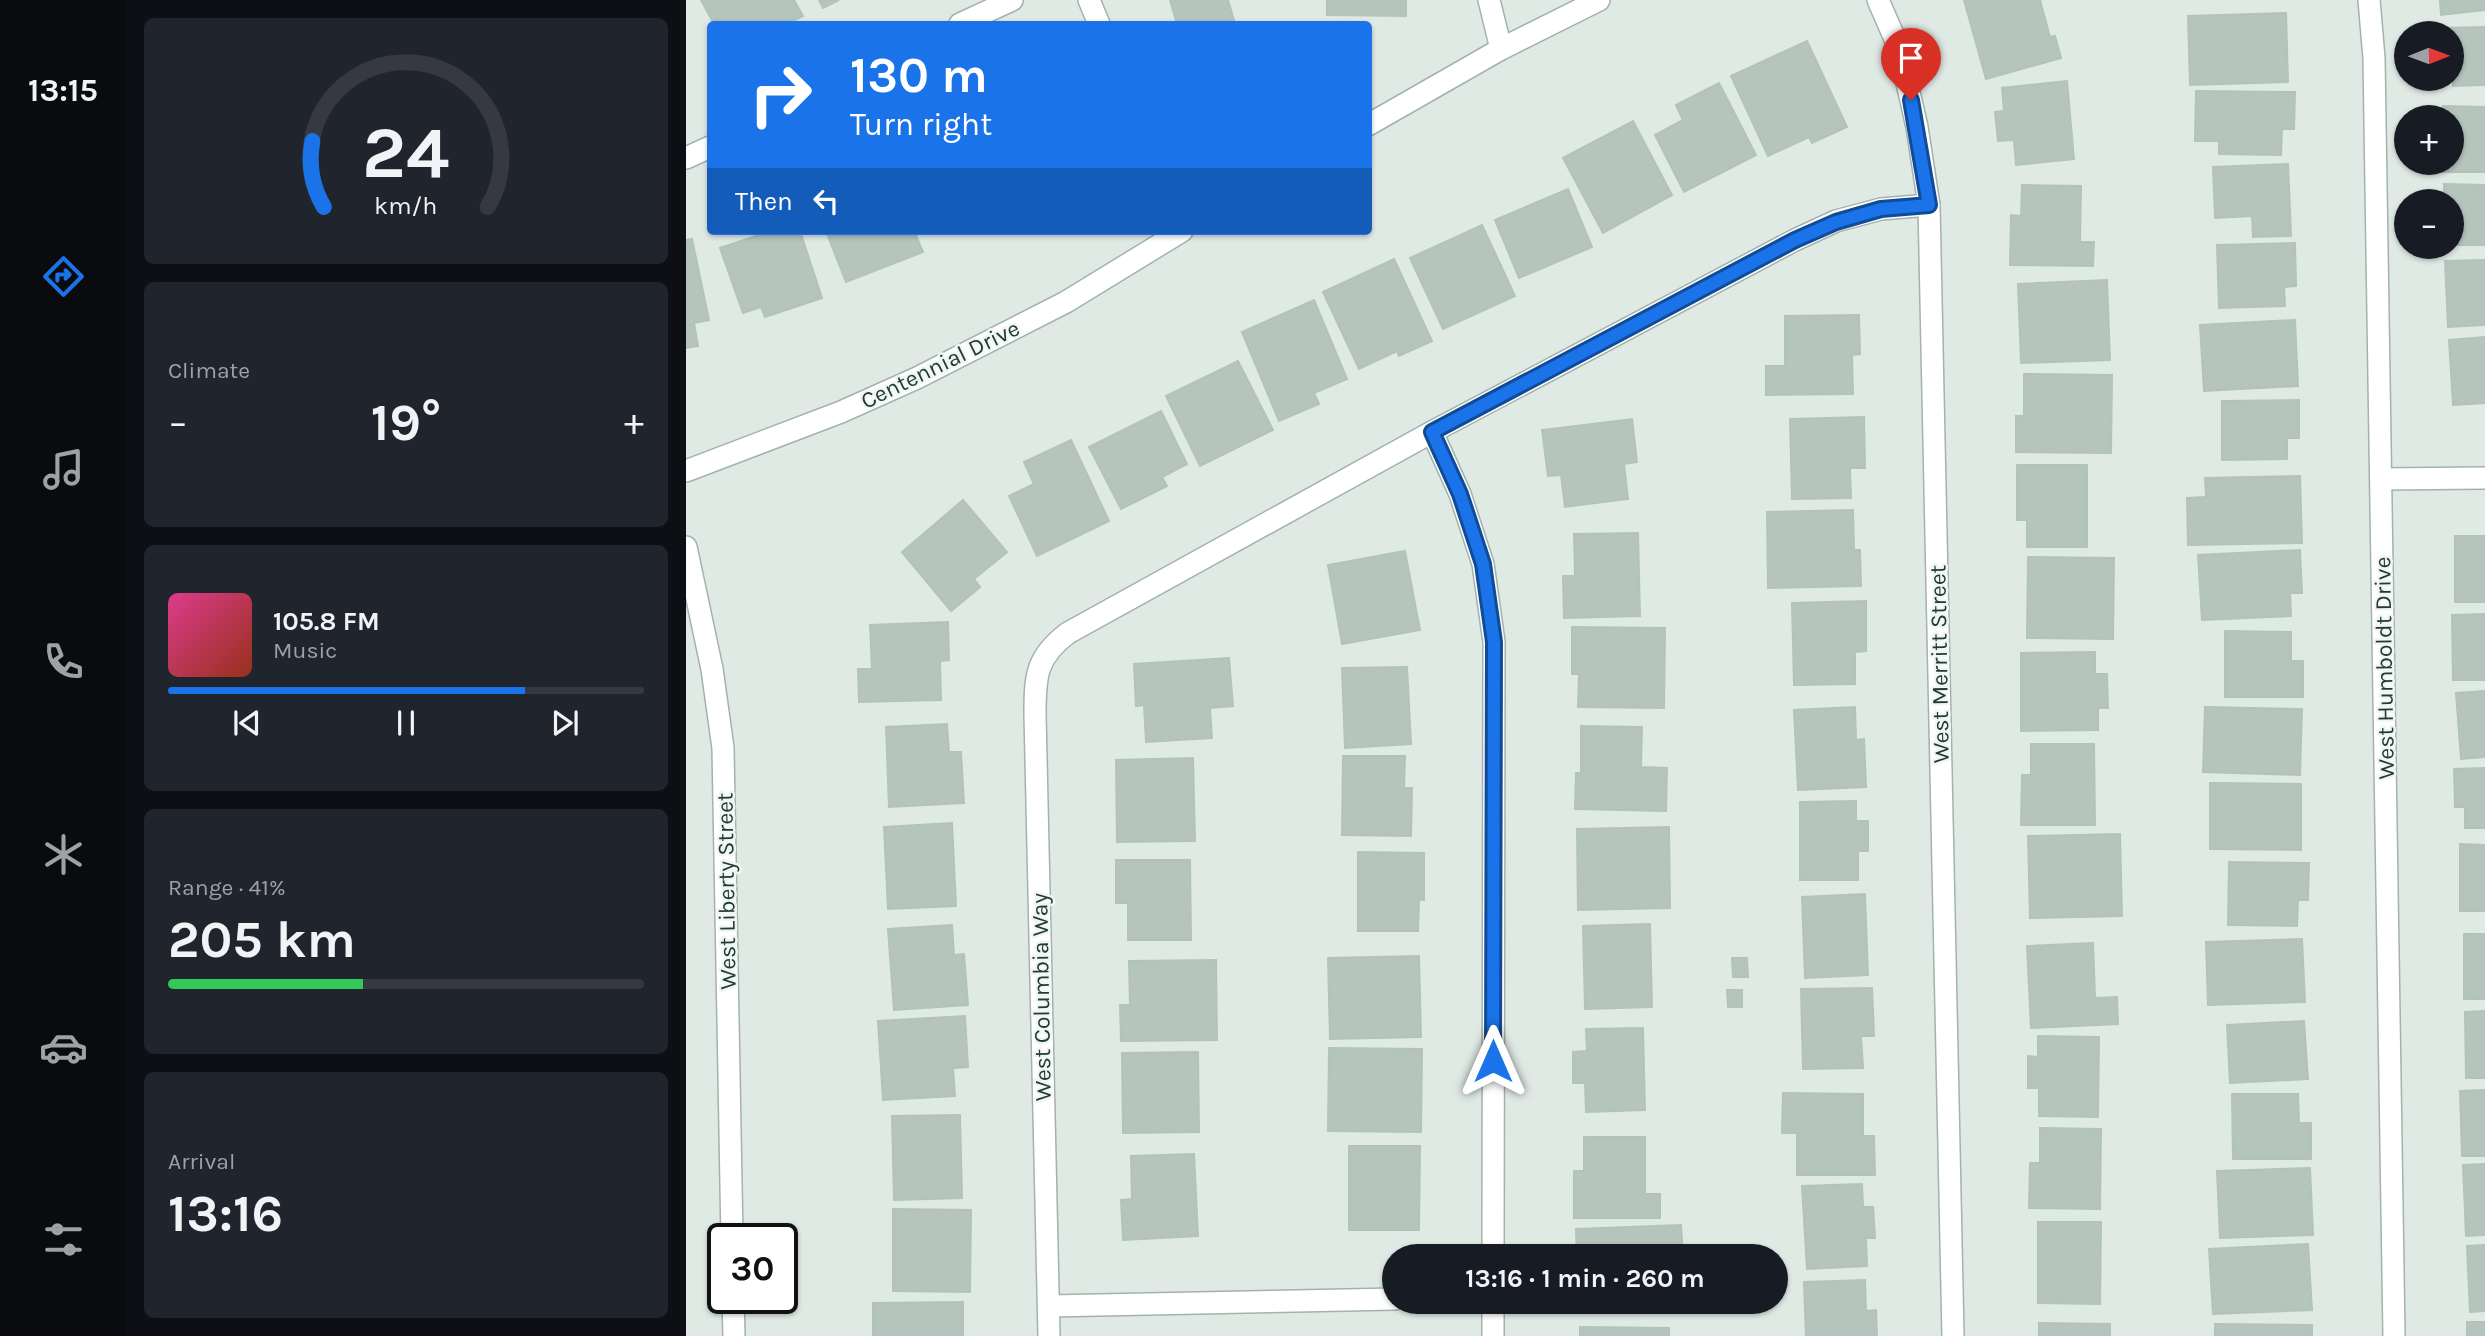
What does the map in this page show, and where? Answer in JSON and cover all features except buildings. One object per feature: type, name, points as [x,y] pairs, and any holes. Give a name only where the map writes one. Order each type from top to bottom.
[{"type":"street","points":[[966,21],[1012,0]]},
{"type":"street","points":[[1089,0],[1098,21]]},
{"type":"street","points":[[1489,0],[1501,49]]},
{"type":"street","points":[[1372,123],[1501,49],[1599,0]]},
{"type":"street","name":"West Merritt Street","points":[[1878,0],[1899,48],[1917,127],[1929,205],[1953,1336]]},
{"type":"street","name":"West Humboldt Drive","points":[[2369,0],[2374,58],[2394,1336]]},
{"type":"street","points":[[687,154],[707,148]]},
{"type":"street","points":[[1493,1244],[1494,642],[1483,564],[1460,494],[1432,432],[1795,240],[1836,222],[1881,209],[1929,205]]},
{"type":"street","name":"Centennial Drive","points":[[686,471],[841,412],[917,378],[1066,302],[1175,235]]},
{"type":"street","name":"West Columbia Way","points":[[1049,1336],[1035,714],[1035,680],[1042,659],[1053,644],[1068,633],[1432,432]]},
{"type":"street","points":[[2381,480],[2485,478]]},
{"type":"street","name":"West Liberty Street","points":[[686,547],[712,669],[723,748],[732,1223]]},
{"type":"street","points":[[1049,1306],[1382,1299]]},
{"type":"street","points":[[733,1314],[734,1336]]},
{"type":"street","points":[[1493,1314],[1493,1336]]},
{"type":"route","points":[[1493,1061],[1494,642],[1483,564],[1460,494],[1432,432],[1795,240],[1836,222],[1881,209],[1929,205],[1911,100]]}]
